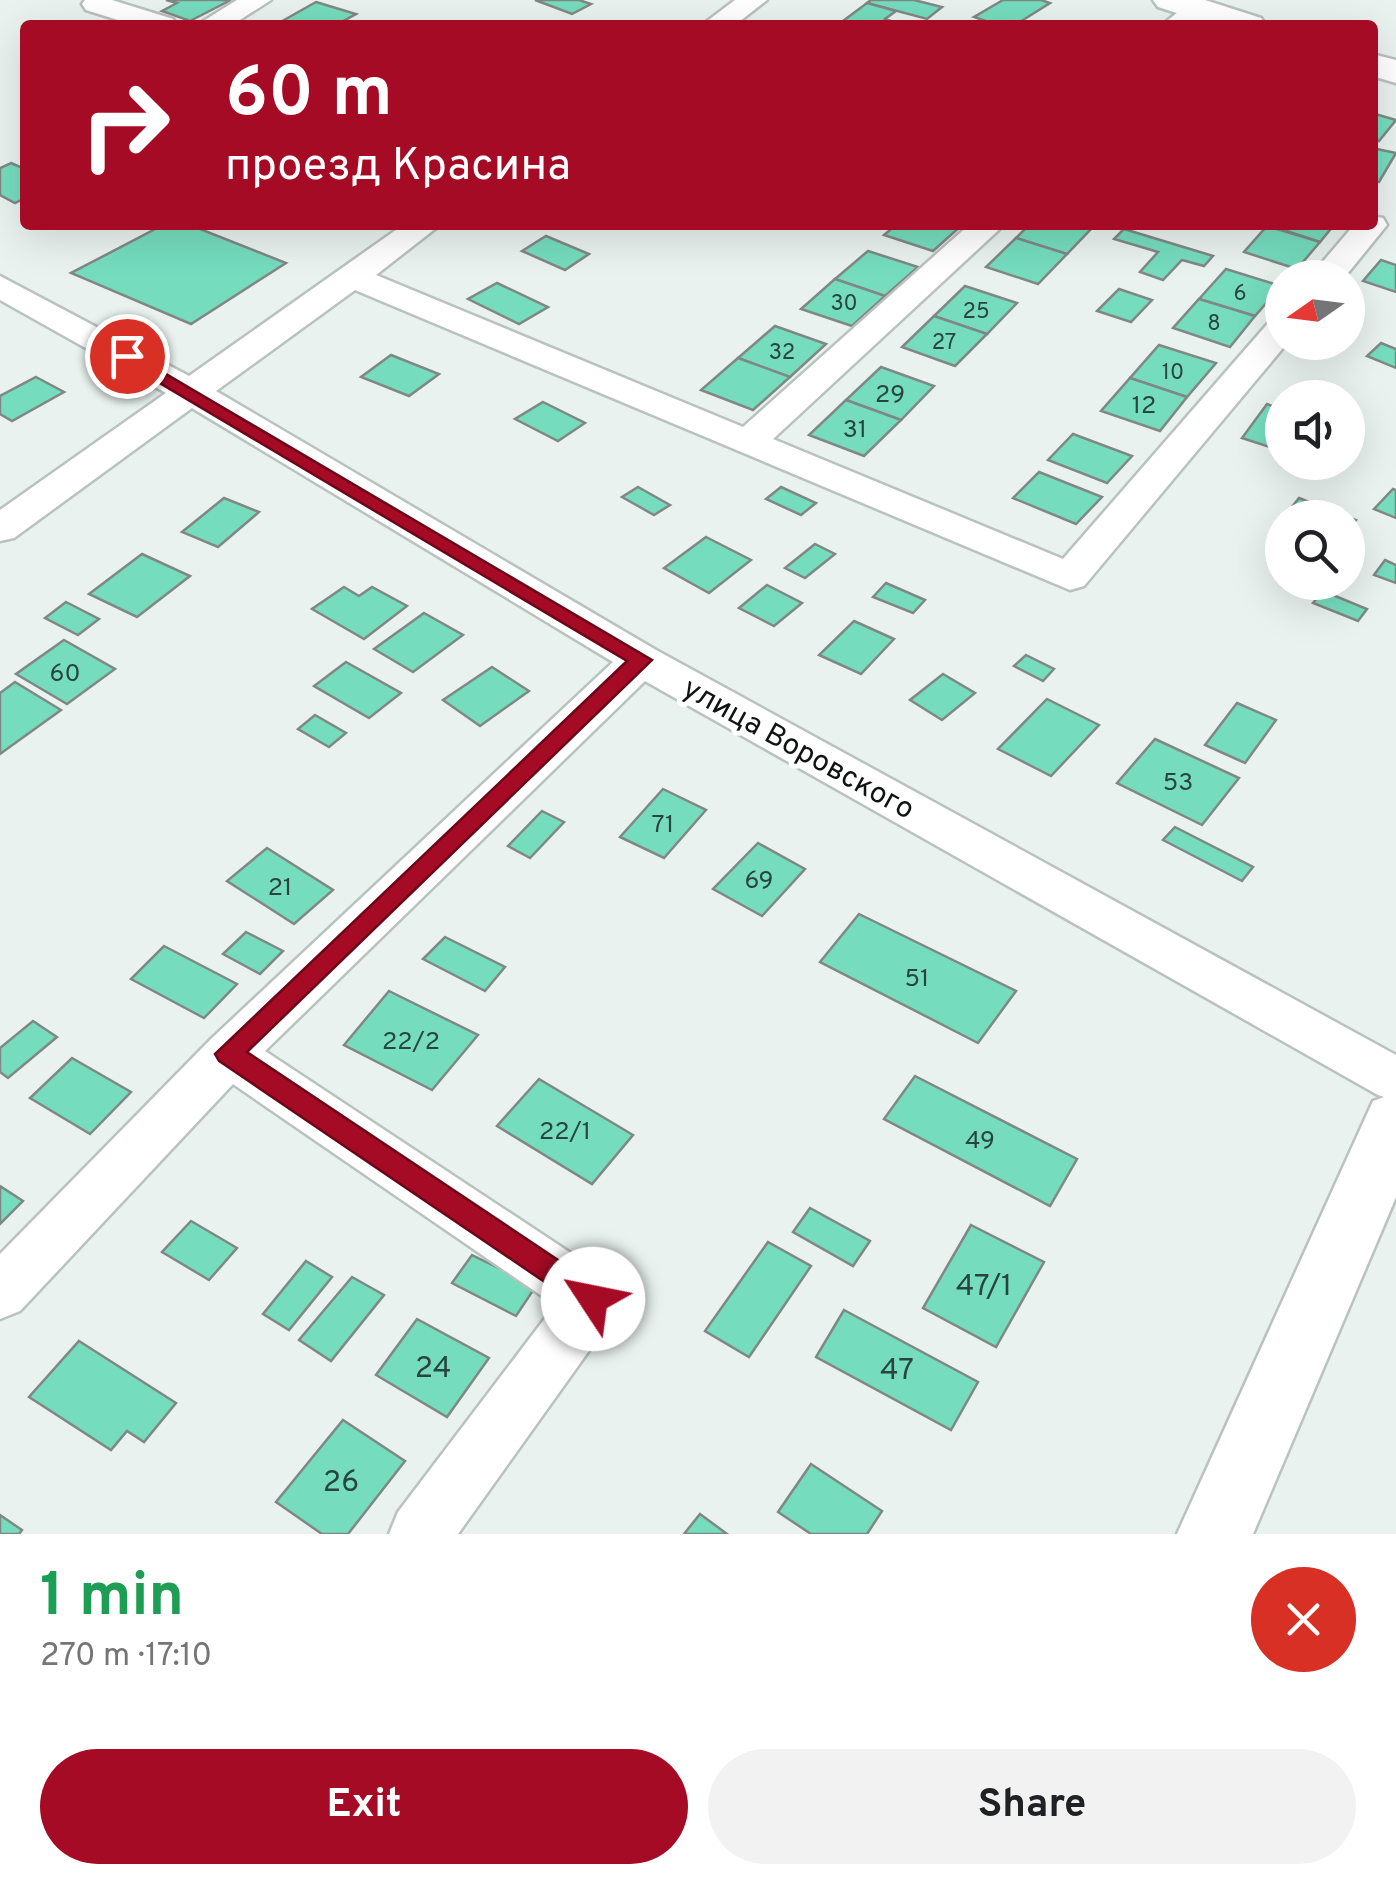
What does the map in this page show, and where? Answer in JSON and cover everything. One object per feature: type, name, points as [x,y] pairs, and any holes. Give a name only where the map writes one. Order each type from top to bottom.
[{"type":"street","points":[[220,20],[257,0]]},
{"type":"street","points":[[723,20],[753,0]]},
{"type":"street","points":[[96,4],[146,20]]},
{"type":"street","points":[[1182,11],[1226,20]]},
{"type":"street","points":[[0,529],[417,230]]},
{"type":"street","points":[[748,443],[982,230]]},
{"type":"street","points":[[1342,260],[1368,230]]},
{"type":"street","points":[[350,276],[1070,577],[1265,348]]},
{"type":"street","name":"улица Воровского","points":[[0,286],[191,392],[642,660],[1396,1080]]},
{"type":"street","points":[[0,1293],[228,1054],[642,660]]},
{"type":"street","points":[[228,1054],[593,1299],[420,1534]]},
{"type":"street","points":[[1215,1534],[1396,1120]]},
{"type":"building","points":[[166,0],[231,0],[192,20],[162,11],[177,3]]},
{"type":"building","points":[[535,0],[579,0],[591,4],[572,14]]},
{"type":"building","points":[[914,0],[942,7],[927,19],[867,3]]},
{"type":"building","points":[[1003,0],[1050,3],[1023,20],[974,17]]},
{"type":"building","points":[[316,2],[356,14],[345,20],[284,20]]},
{"type":"building","points":[[867,3],[896,11],[888,20],[844,20]]},
{"type":"building","points":[[1378,115],[1396,120],[1379,141]]},
{"type":"building","points":[[1378,149],[1396,153],[1379,182]]},
{"type":"building","points":[[11,163],[20,167],[20,200],[15,203],[0,195],[0,168]]},
{"type":"building","points":[[153,230],[203,230],[286,263],[191,324],[71,273]]},
{"type":"building","points":[[890,230],[956,230],[933,251],[884,235]]},
{"type":"building","points":[[1024,230],[1090,230],[1067,254],[1016,238]]},
{"type":"building","points":[[1127,230],[1213,256],[1204,266],[1182,260],[1163,280],[1140,272],[1158,252],[1114,239]]},
{"type":"building","points":[[1263,230],[1280,230],[1320,242],[1305,260],[1269,260],[1244,252]]},
{"type":"building","points":[[1283,230],[1330,230],[1320,242]]},
{"type":"building","points":[[546,236],[589,254],[565,270],[522,251]]},
{"type":"building","points":[[1016,238],[1067,254],[1038,284],[986,267]]},
{"type":"building","points":[[868,251],[918,267],[885,296],[835,279]]},
{"type":"building","points":[[1381,260],[1396,265],[1396,292],[1365,279]]},
{"type":"building","points":[[1226,269],[1265,281],[1265,304],[1255,316],[1199,299]]},
{"type":"building","points":[[835,279],[885,296],[852,326],[801,309]]},
{"type":"building","points":[[497,283],[548,307],[519,324],[468,299]]},
{"type":"building","points":[[965,286],[1017,303],[987,334],[934,316]]},
{"type":"building","points":[[1119,289],[1152,300],[1131,322],[1097,311]]},
{"type":"building","points":[[1199,299],[1255,316],[1230,347],[1173,328]]},
{"type":"building","points":[[934,316],[987,334],[955,366],[902,347]]},
{"type":"building","points":[[775,326],[826,344],[790,377],[738,358]]},
{"type":"building","points":[[1381,343],[1396,349],[1396,368],[1367,356]]},
{"type":"building","points":[[1159,345],[1216,363],[1187,397],[1130,378]]},
{"type":"building","points":[[391,355],[439,374],[409,396],[361,377]]},
{"type":"building","points":[[738,358],[790,377],[753,410],[701,390]]},
{"type":"building","points":[[881,367],[934,386],[901,420],[846,400]]},
{"type":"building","points":[[36,377],[64,392],[12,421],[0,414],[0,396]]},
{"type":"building","points":[[1130,378],[1187,397],[1160,431],[1101,411]]},
{"type":"building","points":[[846,400],[901,420],[864,456],[809,435]]},
{"type":"building","points":[[543,402],[585,423],[558,441],[515,419]]},
{"type":"building","points":[[1265,407],[1265,445],[1242,438]]},
{"type":"building","points":[[1073,434],[1132,456],[1107,483],[1048,460]]},
{"type":"building","points":[[1039,472],[1102,497],[1076,524],[1013,498]]},
{"type":"building","points":[[638,487],[670,505],[654,515],[622,497]]},
{"type":"building","points":[[781,487],[816,503],[801,515],[766,499]]},
{"type":"building","points":[[1396,490],[1396,518],[1374,509]]},
{"type":"building","points":[[224,498],[259,512],[218,547],[182,532]]},
{"type":"building","points":[[706,537],[751,560],[709,593],[664,568]]},
{"type":"building","points":[[815,544],[835,554],[805,578],[785,568]]},
{"type":"building","points":[[142,554],[190,576],[137,617],[89,594]]},
{"type":"building","points":[[1385,560],[1396,565],[1396,583],[1374,575]]},
{"type":"building","points":[[886,583],[925,600],[913,613],[873,597]]},
{"type":"building","points":[[767,585],[802,603],[774,626],[739,608]]},
{"type":"building","points":[[344,587],[359,596],[372,587],[407,606],[364,639],[312,609]]},
{"type":"building","points":[[1345,600],[1367,609],[1358,621],[1313,603]]},
{"type":"building","points":[[66,602],[99,619],[78,635],[45,618]]},
{"type":"building","points":[[424,613],[463,635],[413,672],[374,649]]},
{"type":"building","points":[[854,621],[894,639],[861,674],[819,655]]},
{"type":"building","points":[[64,640],[115,669],[67,704],[16,674]]},
{"type":"building","points":[[1026,655],[1054,669],[1043,681],[1014,666]]},
{"type":"building","points":[[346,662],[401,693],[369,718],[314,686]]},
{"type":"building","points":[[492,667],[529,691],[480,726],[443,700]]},
{"type":"building","points":[[943,674],[975,693],[942,720],[910,700]]},
{"type":"building","points":[[15,682],[61,710],[0,754],[0,693]]},
{"type":"building","points":[[1047,699],[1099,725],[1051,776],[998,749]]},
{"type":"building","points":[[1237,703],[1276,720],[1245,763],[1205,745]]},
{"type":"building","points":[[315,715],[346,733],[329,747],[298,729]]},
{"type":"building","points":[[1155,739],[1239,778],[1202,825],[1117,783]]},
{"type":"building","points":[[663,789],[706,810],[664,858],[620,837]]},
{"type":"building","points":[[542,811],[564,822],[530,858],[508,846]]},
{"type":"building","points":[[1175,827],[1253,867],[1242,881],[1163,840]]},
{"type":"building","points":[[758,843],[805,869],[762,916],[713,889]]},
{"type":"building","points":[[267,848],[333,890],[294,924],[227,881]]},
{"type":"building","points":[[859,914],[1016,991],[978,1043],[820,962]]},
{"type":"building","points":[[246,932],[283,951],[260,974],[223,954]]},
{"type":"building","points":[[445,937],[505,967],[485,991],[423,959]]},
{"type":"building","points":[[164,946],[237,984],[204,1018],[131,979]]},
{"type":"building","points":[[389,991],[478,1035],[432,1090],[344,1045]]},
{"type":"building","points":[[33,1021],[57,1037],[8,1078],[0,1072],[0,1048]]},
{"type":"building","points":[[72,1058],[131,1092],[90,1134],[30,1098]]},
{"type":"building","points":[[915,1076],[1077,1159],[1050,1206],[884,1119]]},
{"type":"building","points":[[539,1079],[633,1135],[592,1184],[497,1126]]},
{"type":"building","points":[[0,1186],[23,1201],[0,1224]]},
{"type":"building","points":[[810,1208],[870,1241],[853,1266],[793,1232]]},
{"type":"building","points":[[191,1221],[237,1248],[209,1280],[162,1252]]},
{"type":"building","points":[[971,1225],[1044,1262],[996,1347],[923,1308]]},
{"type":"building","points":[[768,1242],[811,1266],[749,1357],[705,1331]]},
{"type":"building","points":[[472,1255],[536,1286],[516,1316],[452,1283]]},
{"type":"building","points":[[306,1261],[332,1277],[289,1330],[263,1314]]},
{"type":"building","points":[[352,1277],[384,1295],[331,1361],[299,1340]]},
{"type":"building","points":[[844,1310],[978,1382],[951,1430],[816,1357]]},
{"type":"building","points":[[417,1319],[489,1358],[447,1417],[376,1375]]},
{"type":"building","points":[[79,1341],[176,1403],[144,1442],[127,1431],[111,1450],[29,1397]]},
{"type":"building","points":[[343,1420],[405,1461],[348,1534],[322,1534],[276,1502]]},
{"type":"building","points":[[811,1464],[882,1511],[867,1534],[811,1534],[778,1512]]},
{"type":"building","points":[[700,1514],[727,1534],[684,1534]]},
{"type":"building","points":[[0,1515],[22,1530],[19,1534],[0,1534]]},
{"type":"route","points":[[127,356],[642,660],[228,1054],[593,1299]]}]
